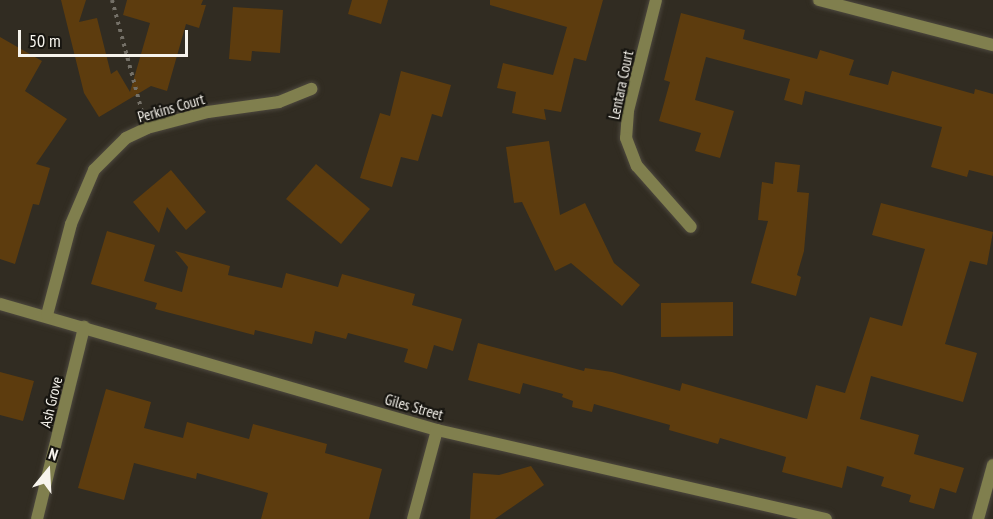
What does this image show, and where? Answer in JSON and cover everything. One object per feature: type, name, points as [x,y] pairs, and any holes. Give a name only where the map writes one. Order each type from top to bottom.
[{"type":"street","name":"Lentara Court","points":[[656,0],[628,111],[626,138],[637,166],[691,227]]},
{"type":"street","points":[[819,0],[858,5],[993,45]]},
{"type":"street","name":"Perkins Court","points":[[47,315],[71,224],[94,170],[126,138],[147,128],[208,112],[279,102],[312,89]]},
{"type":"street","name":"Giles Street","points":[[0,304],[47,315],[437,430],[787,514],[826,519]]},
{"type":"street","name":"Ash Grove","points":[[37,519],[84,327]]},
{"type":"street","points":[[413,519],[437,430]]},
{"type":"street","points":[[978,519],[993,465]]},
{"type":"path","points":[[112,0],[147,128]]},
{"type":"building","points":[[61,0],[86,0],[79,22],[97,18],[111,74],[117,70],[130,92],[150,23],[123,15],[127,0],[203,0],[201,5],[206,5],[199,28],[186,24],[167,91],[151,86],[99,117],[84,93]]},
{"type":"building","points":[[352,0],[388,0],[381,24],[348,14]]},
{"type":"building","points":[[490,0],[603,0],[586,61],[574,58],[561,112],[544,109],[546,120],[512,113],[516,92],[497,88],[503,63],[553,75],[567,27],[490,5]]},
{"type":"building","points":[[233,7],[283,10],[280,53],[252,51],[251,61],[229,59]]},
{"type":"building","points":[[681,13],[745,30],[743,39],[817,59],[820,50],[854,60],[849,75],[888,85],[892,71],[974,94],[975,89],[993,94],[993,176],[969,170],[967,177],[931,167],[942,127],[805,91],[802,105],[784,100],[790,79],[706,57],[695,100],[734,111],[720,158],[695,151],[701,133],[659,121],[670,82],[664,80]]},
{"type":"building","points":[[0,37],[42,61],[25,91],[67,119],[36,164],[50,168],[39,205],[33,204],[15,264],[0,259]]},
{"type":"building","points":[[401,71],[451,85],[442,117],[432,114],[418,161],[401,157],[392,187],[360,178],[380,113],[390,116]]},
{"type":"building","points":[[549,141],[560,215],[585,203],[614,263],[640,285],[622,306],[571,263],[555,271],[522,202],[514,203],[506,147]]},
{"type":"building","points":[[775,162],[800,165],[797,192],[809,193],[804,251],[797,275],[801,277],[796,296],[751,283],[768,221],[758,220],[762,182],[773,184]]},
{"type":"building","points":[[316,164],[370,209],[341,244],[286,199]]},
{"type":"building","points":[[171,170],[206,212],[186,230],[167,207],[159,233],[133,202]]},
{"type":"building","points":[[881,203],[993,232],[987,265],[970,261],[945,344],[977,353],[963,402],[871,376],[860,419],[919,435],[914,454],[964,468],[956,493],[940,488],[934,509],[909,502],[911,495],[881,486],[884,477],[847,466],[842,488],[782,472],[786,457],[720,438],[718,444],[669,430],[670,425],[594,404],[592,412],[572,407],[573,401],[562,397],[563,394],[523,383],[520,394],[468,380],[478,343],[584,371],[585,368],[612,372],[680,391],[682,383],[807,419],[816,385],[845,393],[870,317],[902,326],[925,249],[872,235]]},
{"type":"building","points":[[107,231],[155,245],[144,281],[182,292],[188,267],[175,251],[230,266],[228,275],[282,288],[286,273],[338,287],[342,274],[415,294],[412,305],[462,319],[453,351],[434,345],[427,369],[404,362],[408,349],[348,333],[346,339],[315,331],[312,344],[255,330],[254,335],[155,309],[157,303],[91,284]]},
{"type":"building","points":[[733,302],[733,336],[661,337],[661,303]]},
{"type":"building","points":[[0,372],[34,381],[23,421],[0,415]]},
{"type":"building","points":[[106,389],[151,402],[144,428],[183,438],[187,422],[249,439],[253,424],[327,444],[325,453],[382,469],[369,519],[261,519],[268,493],[197,473],[196,479],[134,463],[124,500],[78,488]]},
{"type":"building","points":[[531,466],[544,485],[495,519],[470,519],[473,473],[499,475]]}]
